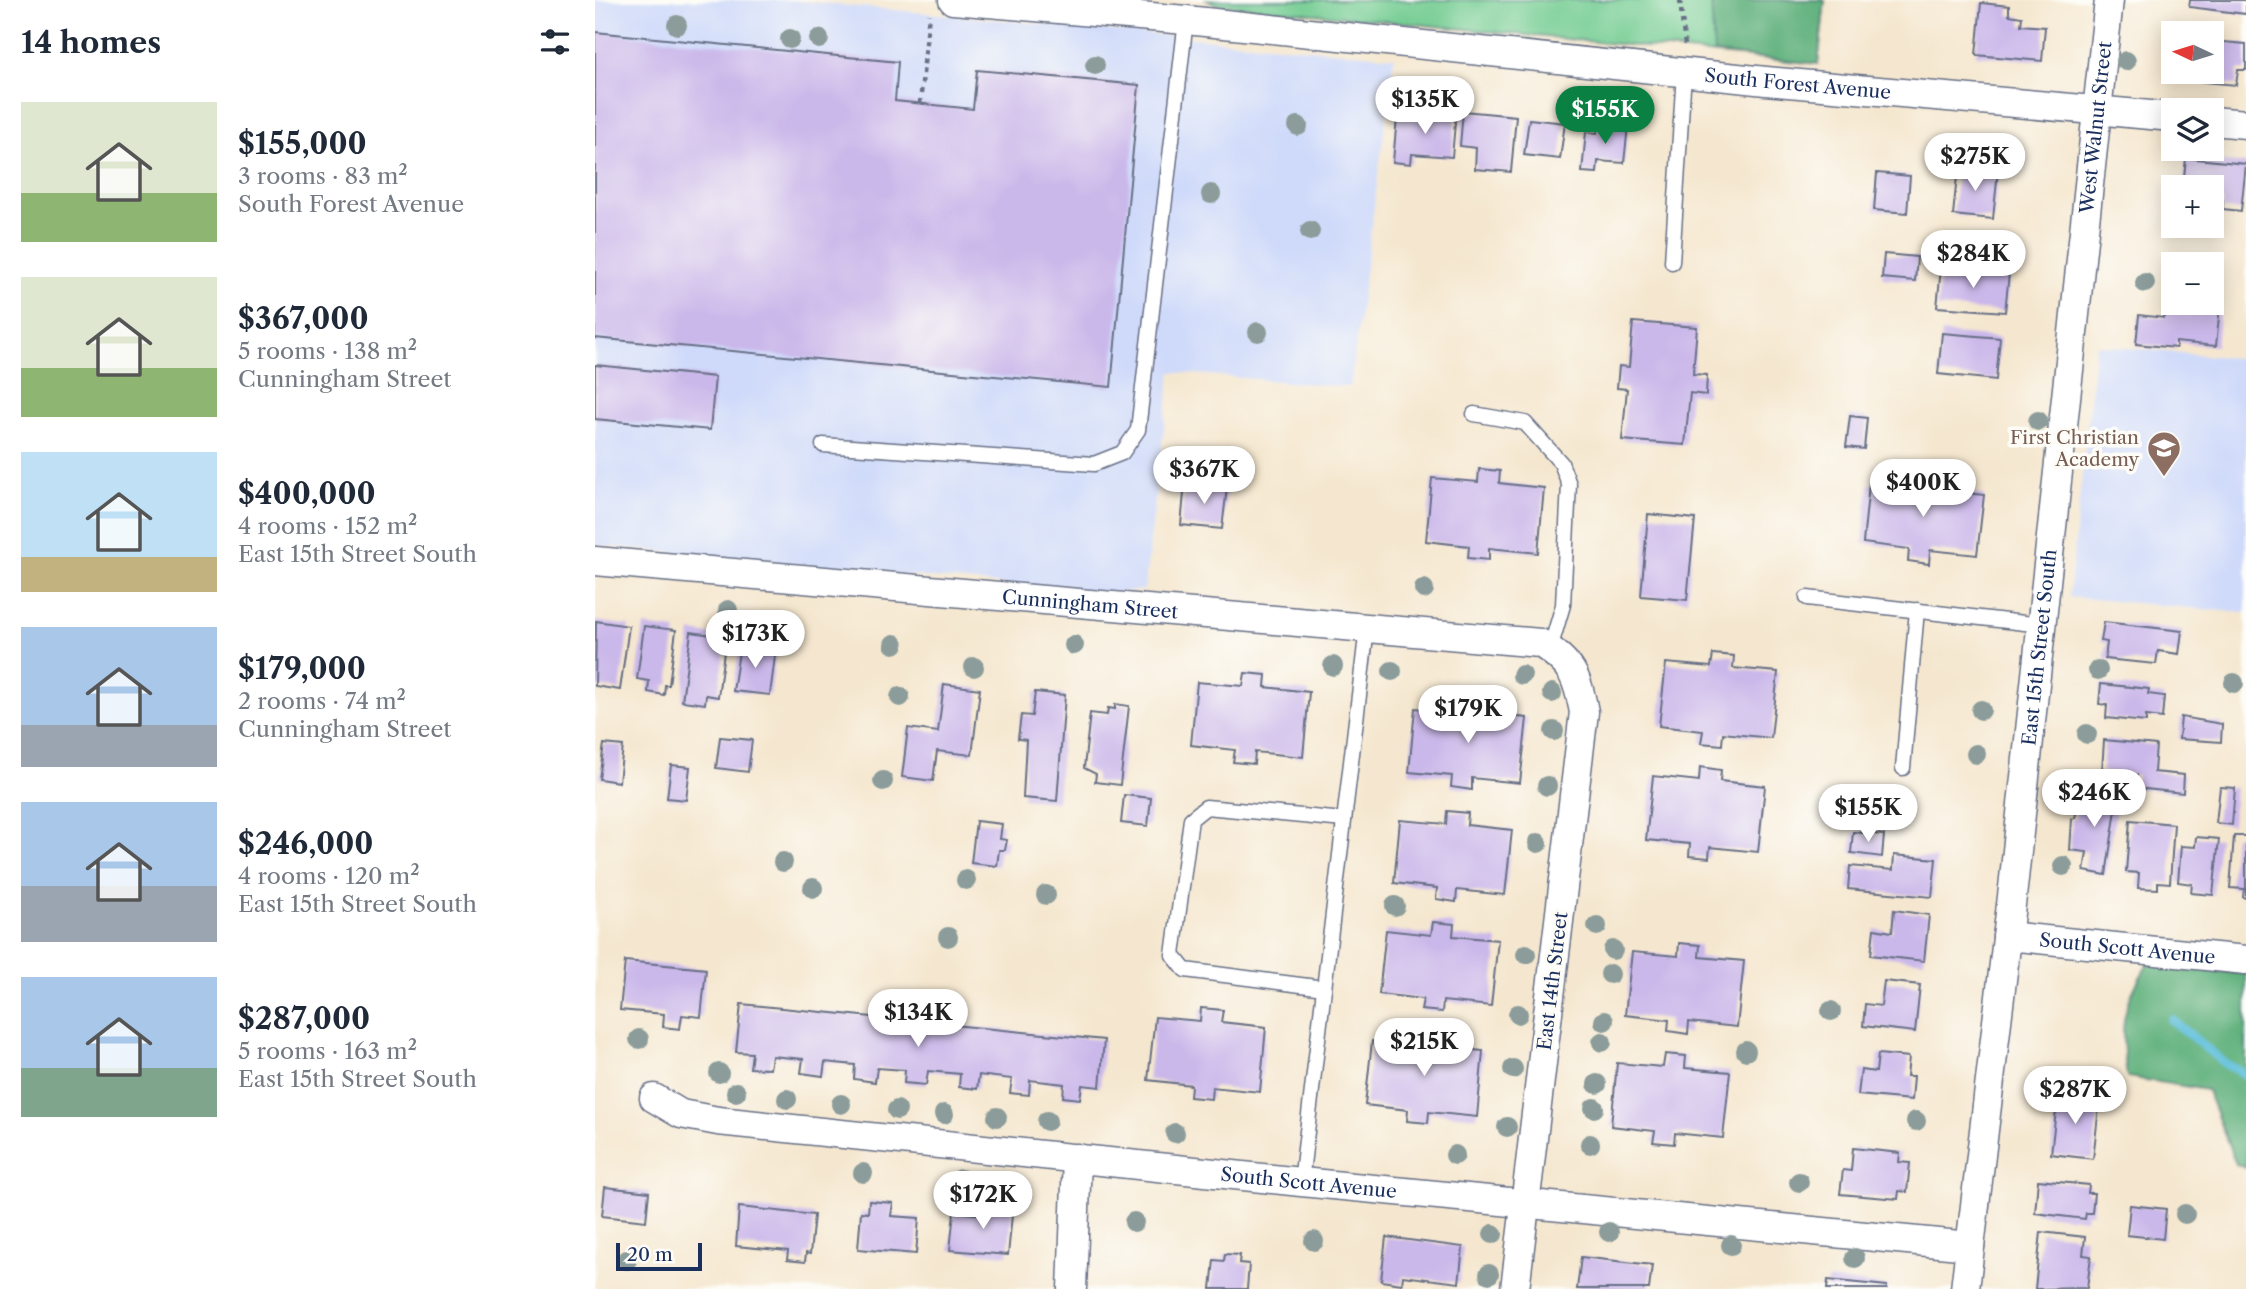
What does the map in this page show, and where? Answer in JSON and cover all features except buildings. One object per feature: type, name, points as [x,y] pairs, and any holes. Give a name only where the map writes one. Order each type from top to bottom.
[{"type":"street","name":"South Forest Avenue","points":[[953,0],[1178,13],[1684,59],[2161,116]]},
{"type":"street","name":"West Walnut Street","points":[[2081,254],[2109,0]]},
{"type":"street","points":[[2224,122],[2246,124]]},
{"type":"street","name":"East 15th Street South","points":[[1965,1289],[2042,625],[2081,254]]},
{"type":"street","name":"Cunningham Street","points":[[595,561],[1540,643],[1550,649]]},
{"type":"street","name":"East 14th Street","points":[[1515,1289],[1584,712],[1575,674],[1561,656],[1550,649]]},
{"type":"street","name":"South Scott Avenue","points":[[2007,936],[2246,960]]},
{"type":"street","name":"South Scott Avenue","points":[[654,1098],[681,1114],[718,1121],[1301,1182],[1971,1246]]},
{"type":"street","points":[[1072,1289],[1077,1158]]},
{"type":"lane","points":[[823,446],[1094,464],[1122,453],[1138,430],[1178,13]]},
{"type":"lane","points":[[1672,262],[1684,59]]},
{"type":"lane","points":[[1475,414],[1525,423],[1560,463],[1569,484],[1563,606],[1550,649]]},
{"type":"lane","points":[[1807,598],[2042,625]]},
{"type":"lane","points":[[1903,768],[1917,610]]},
{"type":"lane","points":[[1301,1182],[1367,628]]},
{"type":"lane","points":[[1324,988],[1185,970],[1173,954],[1191,819],[1206,807],[1344,820]]},
{"type":"path","points":[[920,104],[930,0]]},
{"type":"path","points":[[1680,0],[1684,59]]},
{"type":"shaded area","points":[[595,0],[788,0],[1394,57],[1350,387],[1171,372],[1144,590],[1098,594],[595,545]]},
{"type":"shaded area","name":"First Christian Academy","points":[[2096,345],[2246,359],[2246,613],[2069,597]]},
{"type":"green space","points":[[1207,0],[1825,0],[1818,64],[1214,4]]},
{"type":"green space","points":[[1711,0],[1825,0],[1818,64],[1714,53]]},
{"type":"green space","points":[[2148,964],[2246,974],[2246,1168],[2236,1164],[2207,1090],[2127,1077],[2123,1044],[2124,1018],[2132,993]]},
{"type":"waterway","points":[[2172,1020],[2224,1063],[2246,1075]]},
{"type":"place","name":"First Christian Academy","points":[[2164,478]]}]
